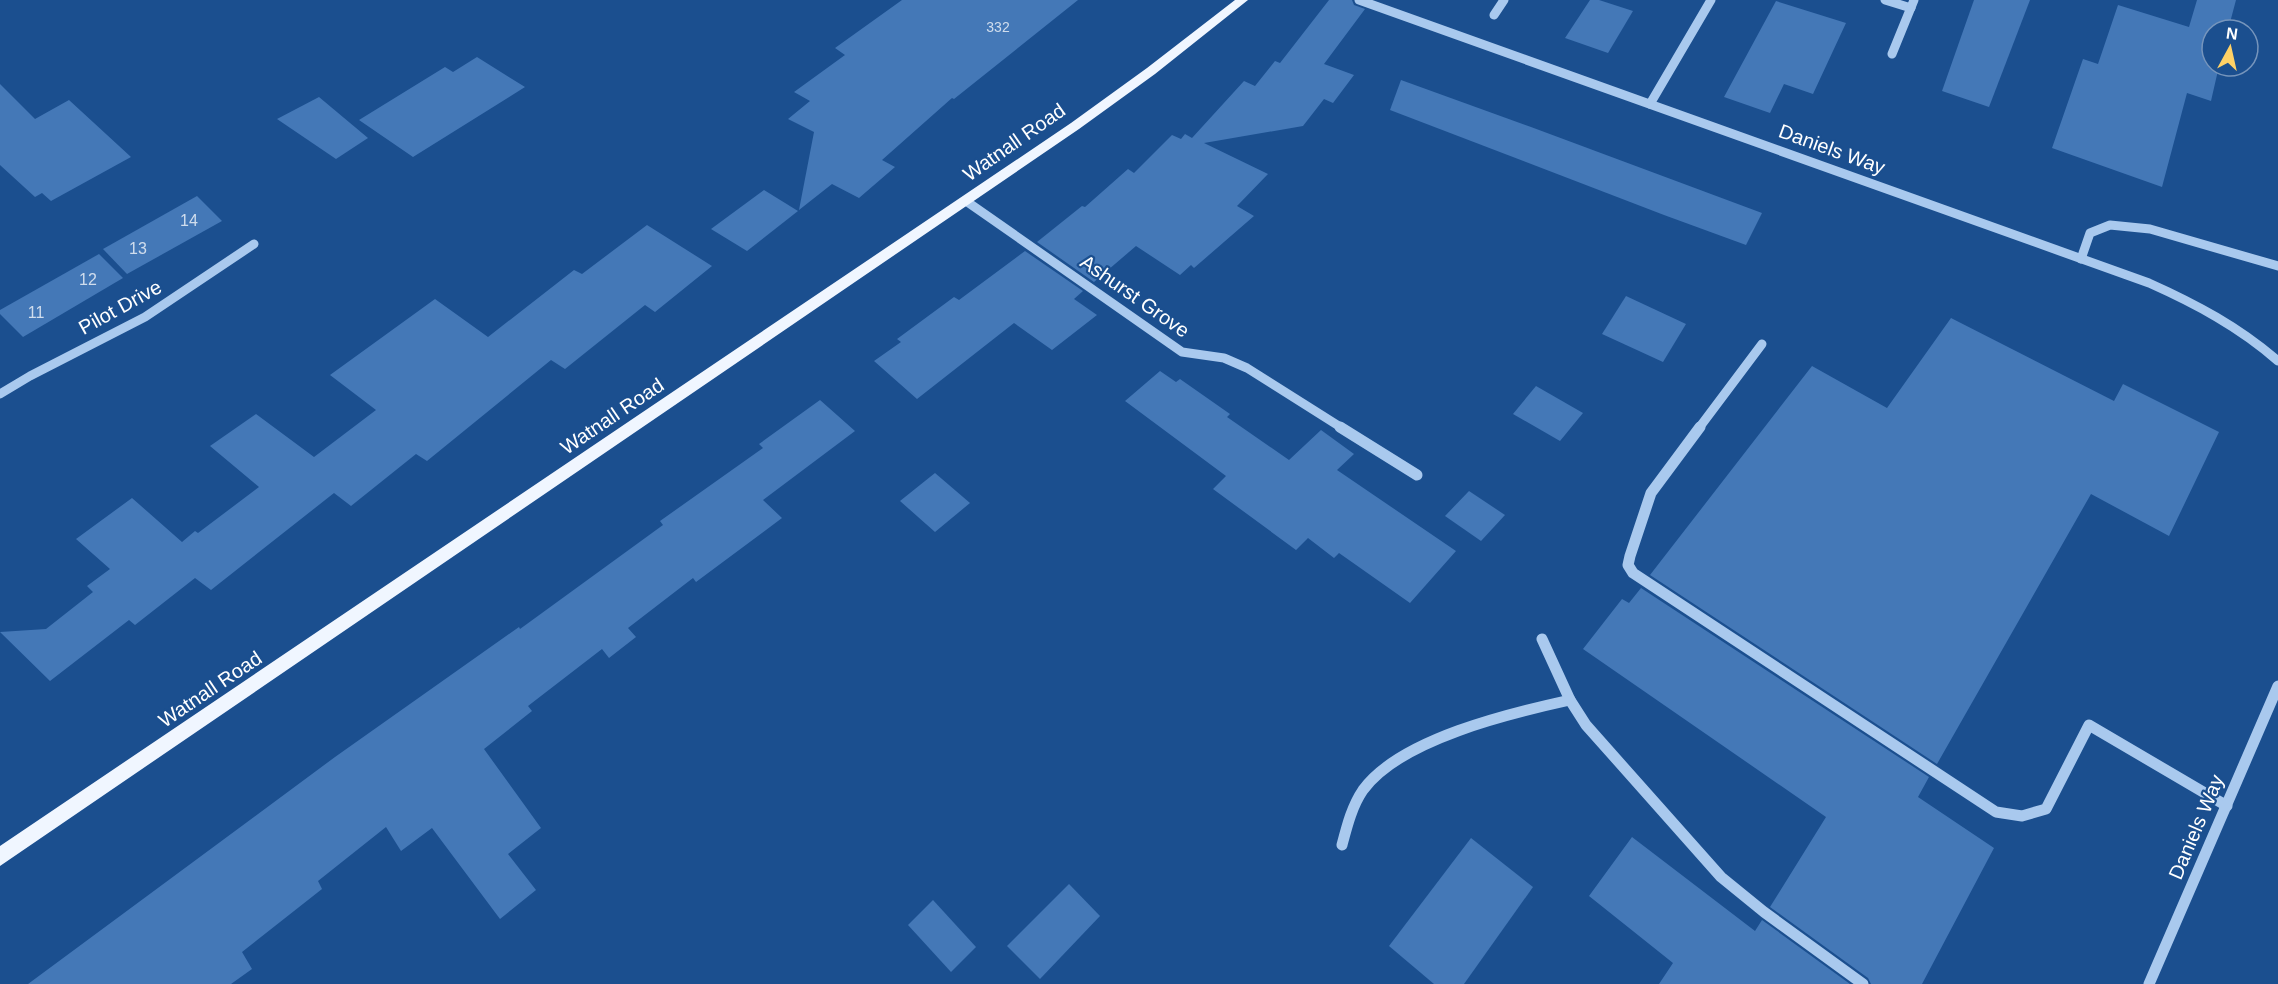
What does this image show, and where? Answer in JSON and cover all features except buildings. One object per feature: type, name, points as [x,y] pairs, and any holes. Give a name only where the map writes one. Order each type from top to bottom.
[{"type":"main road","name":"Watnall Road","points":[[0,857],[966,201],[1151,71],[1242,0]]},
{"type":"street","name":"Daniels Way","points":[[1359,0],[2149,283],[2190,301],[2241,332],[2278,361]]},
{"type":"street","points":[[1494,15],[1504,0]]},
{"type":"street","points":[[1650,104],[1711,0]]},
{"type":"street","points":[[1885,0],[1912,4],[1892,54]]},
{"type":"street","name":"Ashurst Grove","points":[[966,201],[1182,352],[1224,358],[1247,368],[1417,475]]},
{"type":"street","points":[[2081,259],[2090,233],[2110,225],[2150,229],[2278,266]]},
{"type":"street","name":"Pilot Drive","points":[[0,394],[30,376],[145,317],[254,244]]},
{"type":"street","points":[[1762,344],[1651,492],[1628,565],[1633,573],[1996,812],[2014,817],[2036,814],[2046,808],[2090,725],[2227,806]]},
{"type":"street","points":[[1542,639],[1570,700],[1586,725],[1721,877],[1764,912],[1863,984]]},
{"type":"street","name":"Daniels Way","points":[[2149,984],[2278,686]]},
{"type":"street","points":[[1342,845],[1349,814],[1368,783],[1398,759],[1456,733],[1570,700]]}]
